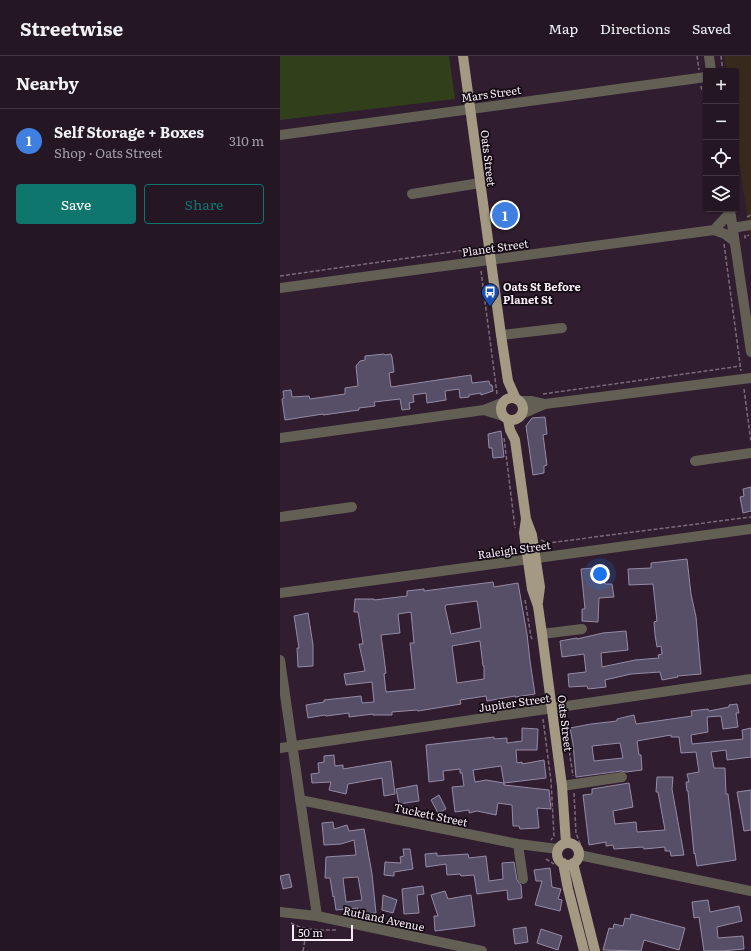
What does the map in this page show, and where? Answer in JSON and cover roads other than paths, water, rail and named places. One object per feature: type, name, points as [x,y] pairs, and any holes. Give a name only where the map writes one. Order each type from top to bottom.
[{"type":"main road","name":"Oats Street","points":[[463,56],[490,260],[508,381],[523,407],[513,417]]},
{"type":"main road","name":"Oats Street","points":[[508,381],[500,400],[500,410],[513,417],[518,429],[515,440],[526,519],[532,535],[532,589],[538,606],[562,786],[562,846]]},
{"type":"main road","points":[[500,400],[511,398],[518,400]]},
{"type":"main road","points":[[572,860],[560,861],[557,855],[562,846],[570,843],[575,846],[578,852],[572,860],[568,889],[584,951]]},
{"type":"main road","points":[[572,860],[595,951]]},
{"type":"street","points":[[709,56],[711,68]]},
{"type":"street","name":"Mars Street","points":[[280,135],[703,77]]},
{"type":"street","points":[[412,194],[480,183]]},
{"type":"street","points":[[730,212],[715,230],[734,241]]},
{"type":"street","points":[[732,212],[736,259],[740,270],[751,352]]},
{"type":"street","points":[[733,212],[738,227],[742,262],[740,270]]},
{"type":"street","points":[[738,227],[751,225]]},
{"type":"street","name":"Planet Street","points":[[280,288],[715,230]]},
{"type":"street","points":[[501,335],[562,328]]},
{"type":"street","points":[[280,438],[484,410],[513,417],[545,404],[747,378]]},
{"type":"street","points":[[484,410],[500,400]]},
{"type":"street","points":[[518,400],[545,404]]},
{"type":"street","points":[[695,461],[751,453]]},
{"type":"street","points":[[280,516],[352,507]]},
{"type":"street","name":"Raleigh Street","points":[[280,593],[751,529]]},
{"type":"street","points":[[542,634],[582,628]]},
{"type":"street","points":[[280,660],[317,916]]},
{"type":"street","name":"Jupiter Street","points":[[280,748],[751,679]]},
{"type":"street","points":[[562,786],[622,777]]},
{"type":"street","name":"Tuckett Street","points":[[300,800],[518,844],[562,846]]},
{"type":"street","points":[[518,844],[523,880]]},
{"type":"street","points":[[572,860],[751,891]]},
{"type":"street","name":"Rutland Avenue","points":[[280,912],[317,916],[482,951]]},
{"type":"place","name":"Self Storage + Boxes","points":[[505,215]]},
{"type":"place","name":"Oats St Before Planet St","points":[[490,307]]}]
